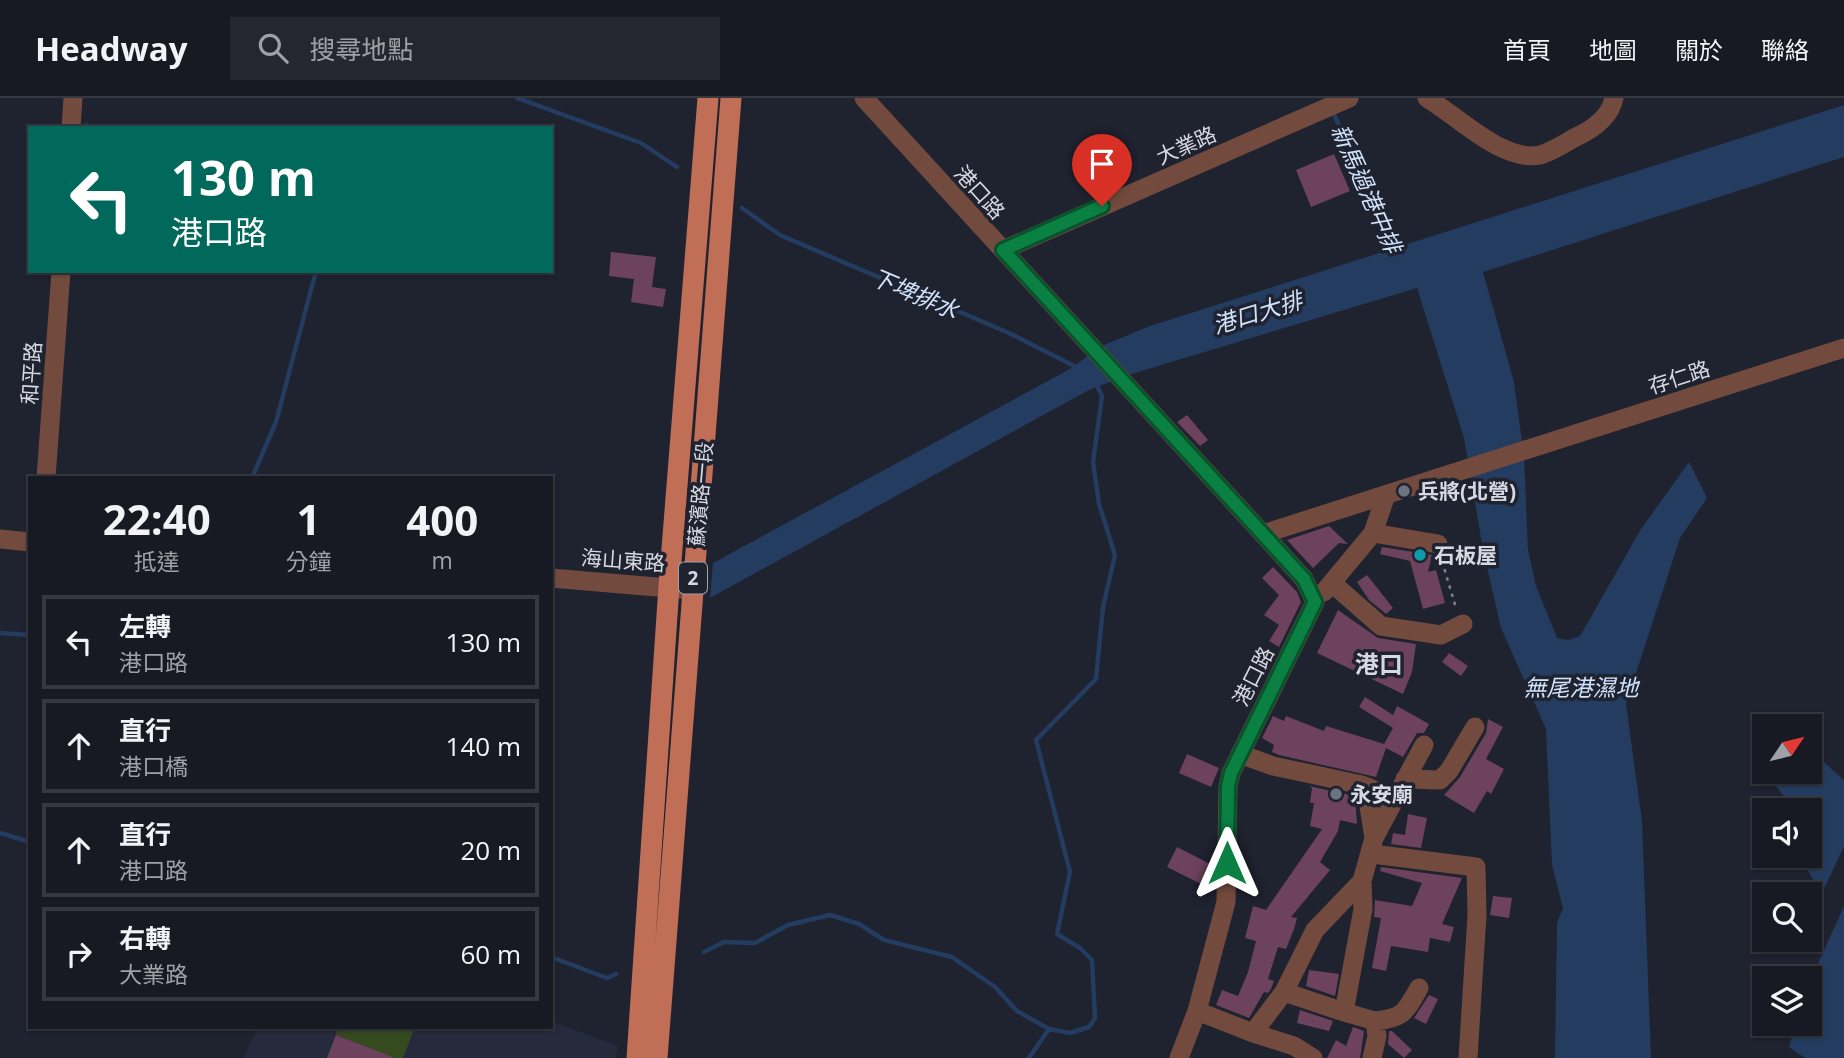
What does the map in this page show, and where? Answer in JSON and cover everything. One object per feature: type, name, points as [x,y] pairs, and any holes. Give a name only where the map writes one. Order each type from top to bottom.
[{"type":"main road","name":"蘇濱路一段","points":[[657,1058],[692,590],[706,292],[708,98]]},
{"type":"main road","name":"蘇濱路一段","points":[[637,1058],[669,586],[732,98]]},
{"type":"street","points":[[71,126],[73,98]]},
{"type":"street","name":"港口路","points":[[864,98],[1263,534]]},
{"type":"street","name":"大業路","points":[[1003,250],[1349,98]]},
{"type":"street","points":[[1427,98],[1471,131],[1525,156],[1541,155],[1583,134],[1612,109],[1614,98]]},
{"type":"street","name":"和平路","points":[[46,476],[61,273]]},
{"type":"street","name":"存仁路","points":[[1385,501],[1528,449],[1844,348]]},
{"type":"street","points":[[1315,602],[1304,579],[1263,534],[1385,501]]},
{"type":"street","name":"港口路","points":[[1179,1058],[1197,1011],[1226,902],[1228,787],[1240,754],[1315,602],[1373,533],[1385,501]]},
{"type":"street","points":[[1373,533],[1438,544]]},
{"type":"street","points":[[0,540],[28,542]]},
{"type":"street","name":"海山東路","points":[[553,578],[692,590]]},
{"type":"street","points":[[1332,583],[1381,626],[1441,635],[1463,624]]},
{"type":"street","points":[[1405,779],[1440,780],[1449,771],[1475,727]]},
{"type":"street","points":[[1344,1012],[1363,909],[1362,881],[1373,846],[1424,745]]},
{"type":"street","points":[[1240,754],[1273,766],[1366,788],[1395,798]]},
{"type":"street","points":[[1366,788],[1373,846]]},
{"type":"street","points":[[1373,846],[1476,867],[1477,915],[1468,1058]]},
{"type":"street","points":[[1253,1033],[1284,992],[1315,930],[1362,881]]},
{"type":"street","points":[[1284,992],[1375,1021],[1397,1019],[1407,1009],[1419,988]]},
{"type":"street","points":[[1197,1011],[1294,1046],[1313,1058]]},
{"type":"street","points":[[1372,1058],[1377,1036],[1375,1021]]},
{"type":"path","points":[[1438,544],[1445,554],[1442,565],[1444,576],[1463,624]]},
{"type":"shaded area","points":[[553,1022],[618,1046],[616,1058],[243,1058],[257,1029],[553,1029]]},
{"type":"green space","points":[[338,1029],[414,1029],[403,1058],[395,1058],[336,1035]]},
{"type":"water","points":[[1844,105],[1844,157],[1483,272],[1514,382],[1524,456],[1528,550],[1536,586],[1557,638],[1568,640],[1580,636],[1641,529],[1689,462],[1707,498],[1680,538],[1626,704],[1642,821],[1651,1058],[1555,1058],[1557,923],[1563,908],[1552,865],[1546,729],[1501,628],[1483,550],[1464,438],[1417,288],[1128,375],[1089,390],[710,598],[713,563],[1068,370],[1104,345],[1150,326]]},
{"type":"water","points":[[1822,761],[1844,780],[1844,846],[1823,891],[1822,882],[1815,882],[1808,868],[1822,868],[1822,798],[1781,798],[1783,795],[1775,784],[1822,784]]},
{"type":"water","points":[[1844,906],[1844,1058],[1805,1058],[1789,1047],[1792,1036],[1822,1036],[1822,966],[1817,966]]},
{"type":"building","points":[[1334,154],[1350,191],[1311,207],[1296,170]]},
{"type":"building","points":[[611,252],[656,257],[652,287],[666,289],[663,307],[631,302],[634,279],[609,276]]},
{"type":"building","points":[[1187,415],[1208,440],[1200,446],[1177,422]]},
{"type":"building","points":[[1329,526],[1348,544],[1339,543],[1313,568],[1287,540]]},
{"type":"building","points":[[1382,547],[1432,555],[1428,572],[1436,570],[1445,603],[1423,609],[1410,561],[1380,554]]},
{"type":"building","points":[[1273,567],[1297,592],[1301,602],[1279,647],[1269,641],[1279,625],[1264,615],[1279,595],[1262,578]]},
{"type":"building","points":[[1367,575],[1393,608],[1386,614],[1369,600],[1357,582]]},
{"type":"building","points":[[1338,610],[1378,638],[1416,644],[1412,672],[1403,694],[1317,653]]},
{"type":"building","points":[[1449,653],[1468,666],[1461,676],[1442,662]]},
{"type":"building","points":[[1365,697],[1393,715],[1397,706],[1429,724],[1424,733],[1417,733],[1403,757],[1386,748],[1376,777],[1279,755],[1272,752],[1274,745],[1262,738],[1273,716],[1284,721],[1286,716],[1324,731],[1326,726],[1384,744],[1393,728],[1359,707]]},
{"type":"building","points":[[1488,719],[1503,727],[1486,759],[1504,769],[1491,794],[1487,791],[1474,813],[1444,795],[1460,777],[1486,733]]},
{"type":"building","points":[[1187,754],[1219,768],[1211,787],[1179,773]]},
{"type":"building","points":[[1309,786],[1355,796],[1357,824],[1340,820],[1338,831],[1320,862],[1330,870],[1291,917],[1297,918],[1294,929],[1286,949],[1278,947],[1268,979],[1274,981],[1271,989],[1268,993],[1264,992],[1249,1018],[1216,1005],[1222,990],[1238,996],[1248,972],[1256,941],[1245,938],[1253,906],[1266,910],[1322,829],[1310,826],[1314,803],[1310,803],[1312,788]]},
{"type":"building","points":[[1408,814],[1427,818],[1421,848],[1391,844],[1393,833],[1405,835]]},
{"type":"building","points":[[1177,847],[1214,866],[1207,887],[1167,867]]},
{"type":"building","points":[[1381,867],[1462,878],[1442,924],[1454,927],[1450,942],[1430,938],[1428,952],[1391,946],[1386,971],[1372,968],[1381,918],[1374,917],[1375,900],[1412,906],[1422,883],[1380,871]]},
{"type":"building","points":[[1493,896],[1512,898],[1509,918],[1490,915]]},
{"type":"building","points":[[1309,970],[1339,974],[1335,996],[1306,986]]},
{"type":"building","points":[[1429,995],[1438,999],[1426,1024],[1414,1018]]},
{"type":"building","points":[[1300,1010],[1333,1021],[1329,1031],[1297,1023]]},
{"type":"building","points":[[1353,1027],[1364,1031],[1360,1058],[1327,1058],[1336,1040],[1346,1046]]},
{"type":"building","points":[[1389,1031],[1412,1050],[1404,1058],[1388,1044]]},
{"type":"building","points":[[336,1035],[393,1057],[393,1058],[327,1058]]},
{"type":"waterway","name":"下埤排水","points":[[517,98],[641,143],[677,167]]},
{"type":"waterway","name":"新馬過港中排","points":[[1332,110],[1396,252]]},
{"type":"waterway","name":"下埤排水","points":[[742,208],[780,235],[1009,333],[1078,368]]},
{"type":"waterway","points":[[253,476],[276,422],[315,273]]},
{"type":"waterway","points":[[704,952],[724,942],[755,943],[788,925],[830,915],[859,924],[884,940],[952,957],[995,987],[1017,1011],[1049,1029],[1070,1033],[1089,1027],[1095,1018],[1092,960],[1080,948],[1057,934],[1070,872],[1036,740],[1096,679],[1103,607],[1115,555],[1099,504],[1093,462],[1102,396],[1095,381]]},
{"type":"waterway","points":[[0,633],[28,635]]},
{"type":"waterway","points":[[0,833],[28,841]]},
{"type":"waterway","points":[[553,958],[607,978],[616,974]]},
{"type":"waterway","points":[[1029,1058],[1049,1029]]},
{"type":"place","name":"兵將(北營)","points":[[1404,491]]},
{"type":"place","name":"石板屋","points":[[1420,555]]},
{"type":"place","name":"永安廟","points":[[1336,794]]},
{"type":"district","name":"港口","points":[[1379,663]]},
{"type":"route","points":[[1102,206],[1003,250],[1304,579],[1315,602],[1231,773],[1227,808],[1227,863]]},
{"type":"water label","name":"港口大排","points":[[1257,312]]},
{"type":"water label","name":"無尾港濕地","points":[[1581,687]]}]
